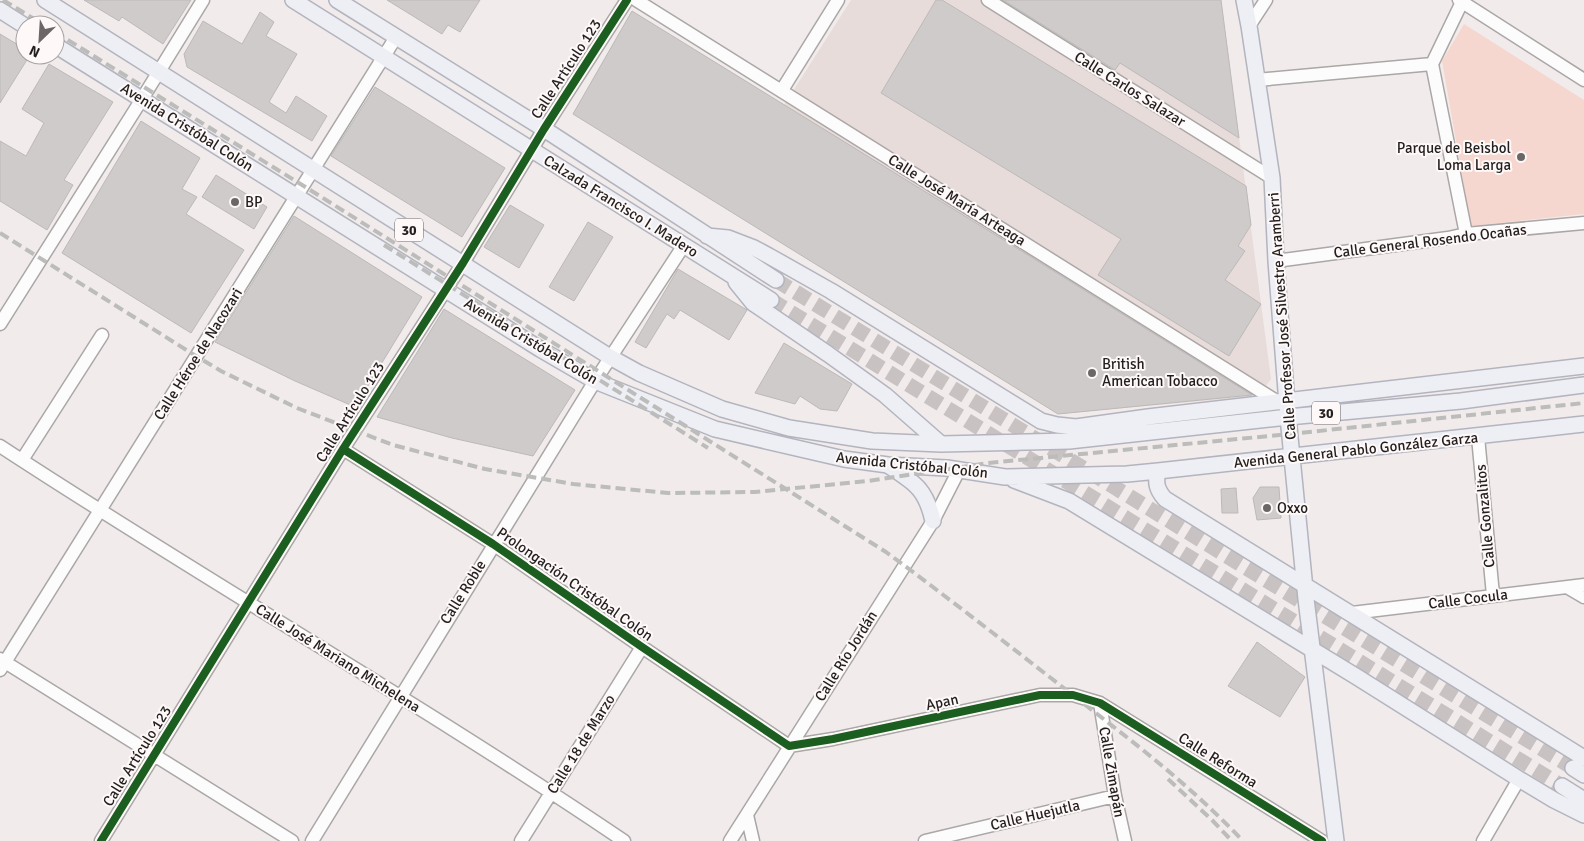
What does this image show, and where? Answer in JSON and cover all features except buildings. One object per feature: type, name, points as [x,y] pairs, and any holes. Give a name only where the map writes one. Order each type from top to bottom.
[{"type":"main road","name":"Avenida Cristóbal Colón","points":[[45,0],[610,357],[639,373],[714,405],[788,428],[872,441],[941,444],[1069,441],[1284,407]]},
{"type":"main road","name":"Calzada Francisco I. Madero","points":[[293,0],[771,300]]},
{"type":"main road","name":"Calzada Francisco I. Madero","points":[[337,0],[544,130],[776,280]]},
{"type":"main road","name":"Calle Profesor José Silvestre Aramberri","points":[[1244,0],[1272,178],[1284,407],[1292,458],[1312,651],[1336,841]]},
{"type":"main road","points":[[0,10],[15,20]]},
{"type":"main road","name":"Avenida Cristóbal Colón","points":[[65,50],[540,349],[595,381],[715,429],[844,459],[888,465],[959,470],[1005,477],[1127,474]]},
{"type":"main road","points":[[707,236],[728,238],[762,252],[832,291],[1041,420],[1057,425],[1076,427],[1148,417],[1284,407]]},
{"type":"main road","points":[[731,275],[743,293],[753,303],[885,395],[941,444]]},
{"type":"main road","name":"30","points":[[1284,407],[1584,366]]},
{"type":"main road","name":"30","points":[[1284,407],[1461,401],[1584,385]]},
{"type":"main road","name":"Avenida General Pablo González Garza","points":[[1127,474],[1292,458],[1584,424]]},
{"type":"main road","points":[[783,446],[788,428]]},
{"type":"main road","points":[[888,465],[914,483],[925,495],[933,521]]},
{"type":"main road","points":[[1158,471],[1157,488],[1165,498],[1352,613],[1580,767]]},
{"type":"main road","points":[[1005,477],[1069,502],[1519,779],[1554,800],[1584,814]]},
{"type":"main road","points":[[1562,786],[1584,800]]},
{"type":"street","points":[[0,324],[202,0]]},
{"type":"street","name":"Calle Artículo 123","points":[[101,841],[342,449],[463,264],[544,130],[627,0]]},
{"type":"street","name":"Calle José María Arteaga","points":[[636,0],[1284,407]]},
{"type":"street","points":[[782,90],[838,0]]},
{"type":"street","name":"Calle Carlos Salazar","points":[[988,0],[1272,178]]},
{"type":"street","points":[[1249,26],[1266,0]]},
{"type":"street","points":[[1466,234],[1432,64],[1461,1],[1584,80]]},
{"type":"street","name":"Calle Héroe de Nacozari","points":[[2,664],[100,511],[396,37]]},
{"type":"street","points":[[1257,80],[1432,64]]},
{"type":"street","name":"Calle General Rosendo Ocañas","points":[[1276,261],[1438,240],[1466,234],[1584,223]]},
{"type":"street","name":"Calle Roble","points":[[312,841],[493,544],[610,357],[684,245]]},
{"type":"street","points":[[22,460],[102,335]]},
{"type":"street","name":"Calle Gonzalitos","points":[[1478,437],[1493,595]]},
{"type":"street","name":"Calle José Mariano Michelena","points":[[0,446],[100,511],[400,696],[624,841]]},
{"type":"street","name":"Prolongación Cristóbal Colón","points":[[342,449],[493,544],[789,746]]},
{"type":"street","name":"Calle Río Jordán","points":[[730,841],[933,521],[959,470]]},
{"type":"street","name":"Calle Cocula","points":[[1352,613],[1584,585]]},
{"type":"street","points":[[1567,587],[1584,597]]},
{"type":"street","name":"Calle 18 de Marzo","points":[[521,841],[642,647]]},
{"type":"street","points":[[2,664],[154,755],[292,841]]},
{"type":"street","name":"Apan","points":[[789,746],[833,739],[1040,695],[1073,695],[1100,703]]},
{"type":"street","name":"Calle Zimapán","points":[[1100,703],[1115,796],[1125,841]]},
{"type":"street","name":"Calle Reforma","points":[[1100,703],[1322,841]]},
{"type":"street","points":[[1483,841],[1519,779]]},
{"type":"street","name":"Calle Huejutla","points":[[925,841],[1115,796]]},
{"type":"street","points":[[747,815],[754,841]]},
{"type":"shaded area","name":"British American Tobacco","points":[[851,0],[1221,0],[1271,379],[1258,396],[1058,414],[573,114],[632,11],[784,105]]},
{"type":"shaded area","name":"Parque de Beisbol Loma Larga","points":[[1464,24],[1584,100],[1584,214],[1471,226],[1442,61]]},
{"type":"tunnel","points":[[776,280],[1573,768]]},
{"type":"tunnel","points":[[771,300],[1562,786]]},
{"type":"railway","points":[[3,0],[28,15]]},
{"type":"railway","points":[[65,38],[886,552],[1143,750],[1204,803],[1243,841]]},
{"type":"railway","points":[[0,233],[221,371],[297,408],[393,445],[485,469],[573,484],[668,493],[755,492],[868,481],[988,463],[1584,403]]},
{"type":"railway","points":[[384,245],[708,448]]},
{"type":"railway","points":[[1168,779],[1232,841]]},
{"type":"cycle path","points":[[101,841],[343,449],[463,263],[544,129],[627,0]]},
{"type":"cycle path","points":[[343,449],[493,544],[789,746],[833,739],[1040,695],[1073,695],[1100,703],[1322,841]]},
{"type":"place","name":"Parque de Beisbol Loma Larga","points":[[1521,157]]},
{"type":"place","name":"BP","points":[[235,202]]},
{"type":"place","name":"British American Tobacco","points":[[1092,373]]},
{"type":"place","name":"Oxxo","points":[[1267,508]]}]
